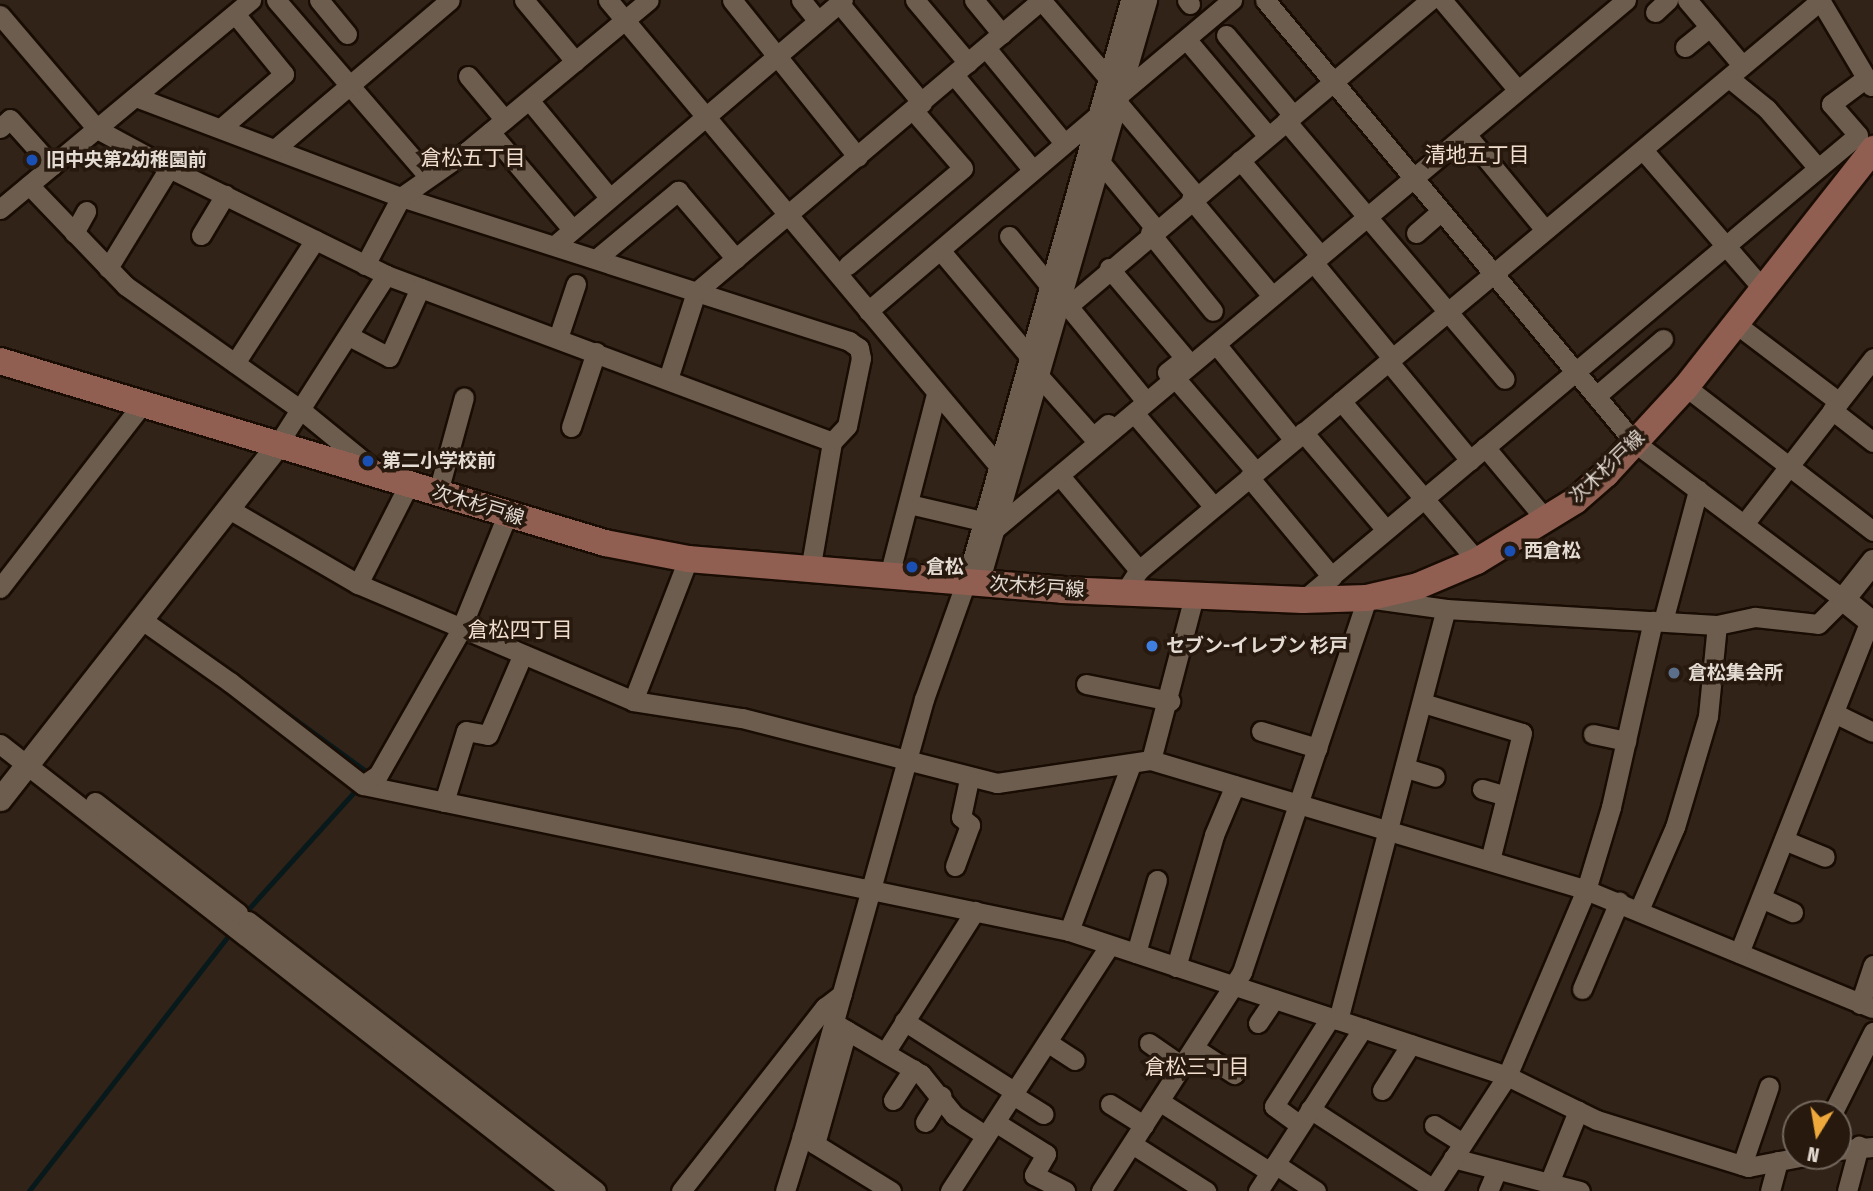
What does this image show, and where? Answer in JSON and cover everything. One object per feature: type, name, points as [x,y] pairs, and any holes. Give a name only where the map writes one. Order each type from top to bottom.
[{"type":"main road","name":"次木杉戸線","points":[[0,362],[606,543],[688,559],[1124,593],[1303,600],[1367,598],[1418,586],[1477,561],[1546,520],[1586,492],[1686,387],[1873,149]]},
{"type":"street","points":[[2,203],[29,185],[251,0]]},
{"type":"street","points":[[276,0],[428,176]]},
{"type":"street","points":[[319,0],[347,34]]},
{"type":"street","points":[[276,148],[450,0]]},
{"type":"street","points":[[524,0],[575,61]]},
{"type":"street","points":[[608,0],[997,464]]},
{"type":"street","points":[[365,265],[401,197],[498,126],[649,0]]},
{"type":"street","points":[[733,0],[858,157]]},
{"type":"street","points":[[801,0],[818,21]]},
{"type":"street","points":[[915,0],[1032,169]]},
{"type":"street","points":[[974,0],[1002,34]]},
{"type":"street","points":[[668,379],[696,292],[1041,0],[1108,78]]},
{"type":"street","points":[[989,524],[997,464],[1130,0]]},
{"type":"street","points":[[785,1191],[808,1140],[841,1026],[842,994],[906,761],[973,582],[989,524],[1064,305],[1118,98],[1147,0]]},
{"type":"street","points":[[1118,98],[1232,0]]},
{"type":"street","points":[[1265,0],[1635,443],[1872,622],[1739,953]]},
{"type":"street","points":[[1064,305],[1430,0]]},
{"type":"street","points":[[1442,0],[1517,89]]},
{"type":"street","points":[[1039,376],[1094,437],[1175,378],[1626,0]]},
{"type":"street","points":[[1687,0],[1710,27],[1736,72],[1817,167]]},
{"type":"street","points":[[1124,593],[1139,570],[1820,0],[1870,83],[1831,104],[1858,135],[1303,600]]},
{"type":"street","points":[[555,244],[841,2],[963,168],[848,265]]},
{"type":"street","points":[[221,128],[284,74],[235,14]]},
{"type":"street","points":[[0,15],[97,129],[169,167],[386,275],[832,442]]},
{"type":"street","points":[[1685,47],[1710,27]]},
{"type":"street","points":[[1226,35],[1366,217],[1505,379]]},
{"type":"street","points":[[1186,39],[1268,136]]},
{"type":"street","points":[[986,48],[1064,143]]},
{"type":"street","points":[[468,76],[498,126],[572,229]]},
{"type":"street","points":[[136,97],[401,197],[555,244],[859,348],[861,358],[847,426],[832,442],[810,570]]},
{"type":"street","points":[[1118,98],[1272,296]]},
{"type":"street","points":[[528,100],[609,197]]},
{"type":"street","points":[[868,311],[1098,115]]},
{"type":"street","points":[[0,128],[10,119],[52,166]]},
{"type":"street","points":[[1466,134],[1545,230]]},
{"type":"street","points":[[1643,150],[1763,289]]},
{"type":"street","points":[[1240,160],[1317,259],[1390,360],[1470,460]]},
{"type":"street","points":[[1101,163],[1213,311]]},
{"type":"street","points":[[108,268],[169,167]]},
{"type":"street","points":[[29,185],[126,286],[301,410],[382,476]]},
{"type":"street","points":[[596,258],[678,191],[736,259]]},
{"type":"street","points":[[201,235],[225,195]]},
{"type":"street","points":[[74,233],[86,211]]},
{"type":"street","points":[[1416,233],[1440,212]]},
{"type":"street","points":[[1009,236],[1049,285]]},
{"type":"street","points":[[234,363],[315,240]]},
{"type":"street","points":[[940,250],[1029,356]]},
{"type":"street","points":[[909,504],[989,524],[1060,476],[1185,358],[1109,268]]},
{"type":"street","points":[[0,799],[278,444],[386,275]]},
{"type":"street","points":[[558,338],[576,284]]},
{"type":"street","points":[[349,336],[389,357],[420,288]]},
{"type":"street","points":[[1064,305],[1214,507]]},
{"type":"street","points":[[1736,324],[1836,406],[1873,442]]},
{"type":"street","points":[[1596,396],[1663,339]]},
{"type":"street","points":[[1216,344],[1386,530]]},
{"type":"street","points":[[570,427],[596,352]]},
{"type":"street","points":[[1744,524],[1873,358]]},
{"type":"street","points":[[1175,378],[1332,577]]},
{"type":"street","points":[[1857,379],[1873,391]]},
{"type":"street","points":[[1686,387],[1873,530]]},
{"type":"street","points":[[889,576],[936,394]]},
{"type":"street","points":[[438,492],[464,397]]},
{"type":"street","points":[[1340,401],[1477,561]]},
{"type":"street","points":[[2,582],[142,404]]},
{"type":"street","points":[[1485,447],[1546,520]]},
{"type":"street","points":[[1060,476],[1139,570]]},
{"type":"street","points":[[358,584],[409,484]]},
{"type":"street","points":[[1446,608],[1390,831],[1334,1019],[1274,1106],[1305,1117],[1432,1190],[1507,1076],[1586,890],[1658,621],[1698,490]]},
{"type":"street","points":[[229,509],[358,584],[460,631],[633,701],[742,718],[997,783],[1151,760],[1586,890],[1866,1006],[1873,965]]},
{"type":"street","points":[[363,785],[378,775],[460,631],[508,513]]},
{"type":"street","points":[[633,701],[688,559]]},
{"type":"street","points":[[1101,1191],[1234,986],[1299,804],[1367,598],[1446,608],[1717,625],[1755,617],[1818,624],[1843,599],[1873,561]]},
{"type":"street","points":[[1151,760],[1170,701],[1194,596]]},
{"type":"street","points":[[142,620],[230,682],[363,785],[1069,931],[1507,1076],[1578,1111],[1742,1165],[1782,1160]]},
{"type":"street","points":[[1639,910],[1675,827],[1708,716],[1717,625]]},
{"type":"street","points":[[444,802],[466,731],[488,736],[522,656]]},
{"type":"street","points":[[1087,684],[1170,701]]},
{"type":"street","points":[[1423,703],[1522,733],[1490,860]]},
{"type":"street","points":[[1834,713],[1873,732]]},
{"type":"street","points":[[1261,731],[1317,748]]},
{"type":"street","points":[[1593,734],[1626,741]]},
{"type":"street","points":[[0,744],[30,760],[243,917],[596,1191]]},
{"type":"street","points":[[30,760],[571,1191]]},
{"type":"street","points":[[1069,931],[1131,764]]},
{"type":"street","points":[[1406,768],[1434,777]]},
{"type":"street","points":[[955,866],[970,825],[961,817],[969,778]]},
{"type":"street","points":[[1176,967],[1214,835],[1235,785]]},
{"type":"street","points":[[1482,789],[1506,796]]},
{"type":"street","points":[[1784,841],[1825,857]]},
{"type":"street","points":[[1136,953],[1157,880]]},
{"type":"street","points":[[1761,898],[1793,912]]},
{"type":"street","points":[[1581,989],[1619,902]]},
{"type":"street","points":[[886,1051],[975,911]]},
{"type":"street","points":[[950,1191],[1110,945]]},
{"type":"street","points":[[681,1191],[825,1007],[842,994]]},
{"type":"street","points":[[1258,1023],[1274,999]]},
{"type":"street","points":[[904,1021],[1043,1114]]},
{"type":"street","points":[[841,1026],[913,1069],[941,1096],[954,1115],[1046,1154],[1034,1175],[1065,1191]]},
{"type":"street","points":[[1258,1191],[1363,1028]]},
{"type":"street","points":[[1839,1100],[1873,1032]]},
{"type":"street","points":[[1047,1042],[1075,1060]]},
{"type":"street","points":[[1149,1043],[1182,1066]]},
{"type":"street","points":[[1382,1090],[1411,1044]]},
{"type":"street","points":[[1194,1048],[1234,1074]]},
{"type":"street","points":[[893,1100],[913,1069]]},
{"type":"street","points":[[1742,1165],[1769,1086]]},
{"type":"street","points":[[925,1122],[941,1096]]},
{"type":"street","points":[[1159,1101],[1316,1191]]},
{"type":"street","points":[[1110,1104],[1144,1125]]},
{"type":"street","points":[[1537,1185],[1578,1111]]},
{"type":"street","points":[[1434,1125],[1458,1151],[1497,1170],[1537,1185],[1580,1191]]},
{"type":"street","points":[[808,1140],[891,1191]]},
{"type":"street","points":[[1132,1143],[1206,1191]]},
{"type":"street","points":[[1847,1191],[1866,1147]]},
{"type":"street","points":[[1770,1191],[1778,1161]]},
{"type":"street","points":[[1488,1191],[1497,1170]]},
{"type":"waterway","points":[[158,619],[169,627]]},
{"type":"waterway","points":[[269,700],[370,774]]},
{"type":"waterway","points":[[244,914],[358,788]]},
{"type":"waterway","points":[[29,1191],[231,932]]},
{"type":"place","name":"旧中央第2幼稚園前","points":[[32,160]]},
{"type":"place","name":"第二小学校前","points":[[368,461]]},
{"type":"place","name":"西倉松","points":[[1510,551]]},
{"type":"place","name":"倉松","points":[[912,567]]},
{"type":"place","name":"セブン-イレブン 杉戸","points":[[1152,646]]},
{"type":"place","name":"倉松集会所","points":[[1674,673]]},
{"type":"district","name":"清地五丁目","points":[[1477,155]]},
{"type":"district","name":"倉松五丁目","points":[[473,158]]},
{"type":"district","name":"倉松四丁目","points":[[520,630]]},
{"type":"district","name":"倉松三丁目","points":[[1197,1067]]}]
